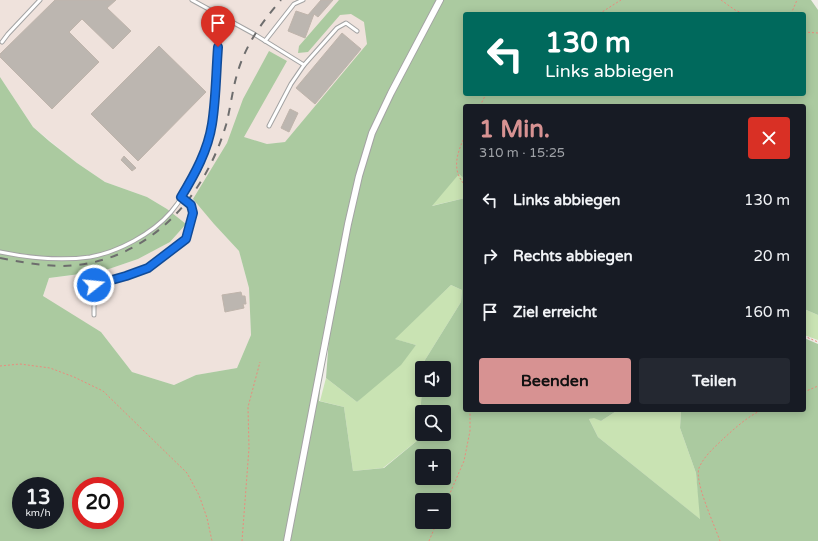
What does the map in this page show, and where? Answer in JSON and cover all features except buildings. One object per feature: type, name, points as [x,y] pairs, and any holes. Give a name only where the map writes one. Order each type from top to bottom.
[{"type":"street","points":[[287,541],[348,224],[359,176],[372,133],[391,93],[440,0]]},
{"type":"lane","points":[[2,42],[40,0]]},
{"type":"lane","points":[[192,0],[304,65]]},
{"type":"lane","points":[[265,41],[294,4],[302,0]]},
{"type":"lane","points":[[0,252],[41,258],[90,256],[117,249],[137,239],[156,226],[171,212],[196,172],[207,145],[212,124],[221,17]]},
{"type":"lane","points":[[269,126],[291,84],[304,65],[337,28],[346,23],[357,32]]},
{"type":"lane","points":[[94,315],[94,285],[148,268],[186,239],[193,213],[191,205],[181,197]]},
{"type":"path","points":[[602,12],[621,0]]},
{"type":"path","points":[[721,0],[741,12]]},
{"type":"path","points":[[792,12],[797,0]]},
{"type":"path","points":[[806,32],[818,33]]},
{"type":"path","points":[[463,141],[456,160],[459,177],[463,182]]},
{"type":"path","points":[[806,337],[818,342]]},
{"type":"path","points":[[242,541],[249,448],[248,407],[260,362]]},
{"type":"path","points":[[0,366],[20,364],[50,368],[74,377],[103,392],[188,473],[207,518],[212,541]]},
{"type":"path","points":[[806,391],[818,386]]},
{"type":"path","points":[[450,493],[464,462],[470,431],[470,412]]},
{"type":"path","points":[[720,541],[704,497],[700,482],[699,469],[708,454],[728,435],[758,412]]},
{"type":"path","points":[[429,541],[434,529]]},
{"type":"shaded area","points":[[0,0],[369,0],[370,40],[366,51],[285,142],[267,144],[244,137],[214,224],[239,251],[249,288],[251,335],[237,368],[196,375],[174,385],[132,372],[101,332],[43,297],[49,278],[100,272],[138,259],[170,242],[186,224],[167,209],[147,197],[105,182],[77,163],[33,127],[0,77]]},
{"type":"green space","points":[[339,0],[811,0],[818,10],[818,315],[806,310],[806,104],[463,104],[463,177],[459,174],[432,206],[463,198],[463,412],[615,412],[601,421],[594,418],[589,419],[598,437],[700,519],[696,473],[680,428],[681,412],[806,412],[806,339],[818,344],[818,541],[0,541],[0,77],[33,127],[49,141],[77,163],[105,182],[147,197],[167,209],[186,224],[170,242],[138,259],[103,271],[49,278],[43,296],[101,332],[132,372],[174,385],[196,375],[237,368],[251,335],[249,288],[239,251],[193,199],[227,143],[243,99],[269,51],[287,61],[244,137],[267,144],[285,142],[367,44],[364,22],[351,14],[340,15],[308,52],[298,53],[299,46]],"holes":[[[451,285],[462,290],[461,302],[425,361],[451,361],[451,397],[421,397],[421,405],[451,405],[451,441],[417,441],[384,468],[353,471],[344,407],[319,401],[327,311],[331,311],[326,378],[357,402],[401,365],[416,345],[395,339]]]},
{"type":"green space","points":[[459,173],[463,177],[463,198],[431,206]]},
{"type":"green space","points":[[451,285],[462,290],[461,302],[425,361],[415,361],[415,397],[421,397],[421,405],[415,405],[415,441],[417,441],[383,468],[353,471],[344,407],[320,401],[326,378],[357,402],[416,345],[394,339]]},
{"type":"green space","points":[[806,310],[818,315],[818,340],[806,336]]},
{"type":"green space","points":[[615,412],[681,412],[680,428],[696,473],[701,520],[598,437],[589,419],[594,417],[601,421]]},
{"type":"railway","points":[[0,258],[32,264],[55,266],[93,262],[120,254],[145,240],[167,223],[186,202],[203,178],[216,153],[226,125],[239,67],[254,36],[281,0]]},
{"type":"route","points":[[94,285],[148,268],[186,239],[193,213],[191,205],[181,197],[196,172],[207,145],[212,124],[218,47]]}]
